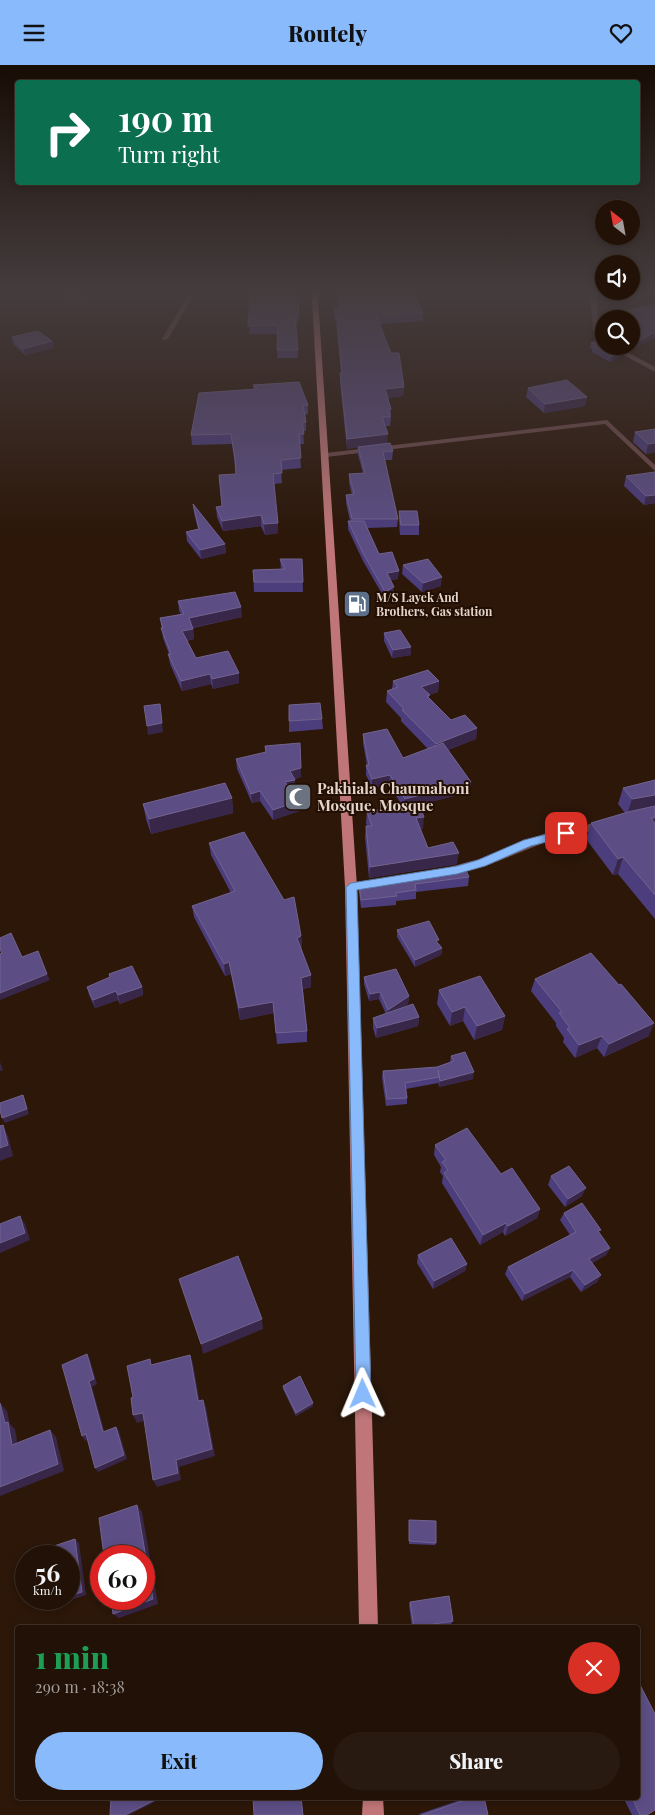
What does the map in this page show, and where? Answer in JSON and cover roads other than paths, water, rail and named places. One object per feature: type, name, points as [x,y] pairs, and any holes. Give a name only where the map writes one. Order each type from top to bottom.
[{"type":"main road","points":[[320,375],[356,886],[369,1625]]},
{"type":"main road","points":[[373,1800],[373,1815]]},
{"type":"street","points":[[326,455],[607,422],[655,469]]},
{"type":"street","points":[[438,873],[482,863],[549,836],[616,823]]},
{"type":"place","name":"M/S Layek And Brothers, Gas station","points":[[357,604]]},
{"type":"place","name":"Pakhiala Chaumahoni Mosque, Mosque","points":[[298,797]]}]
